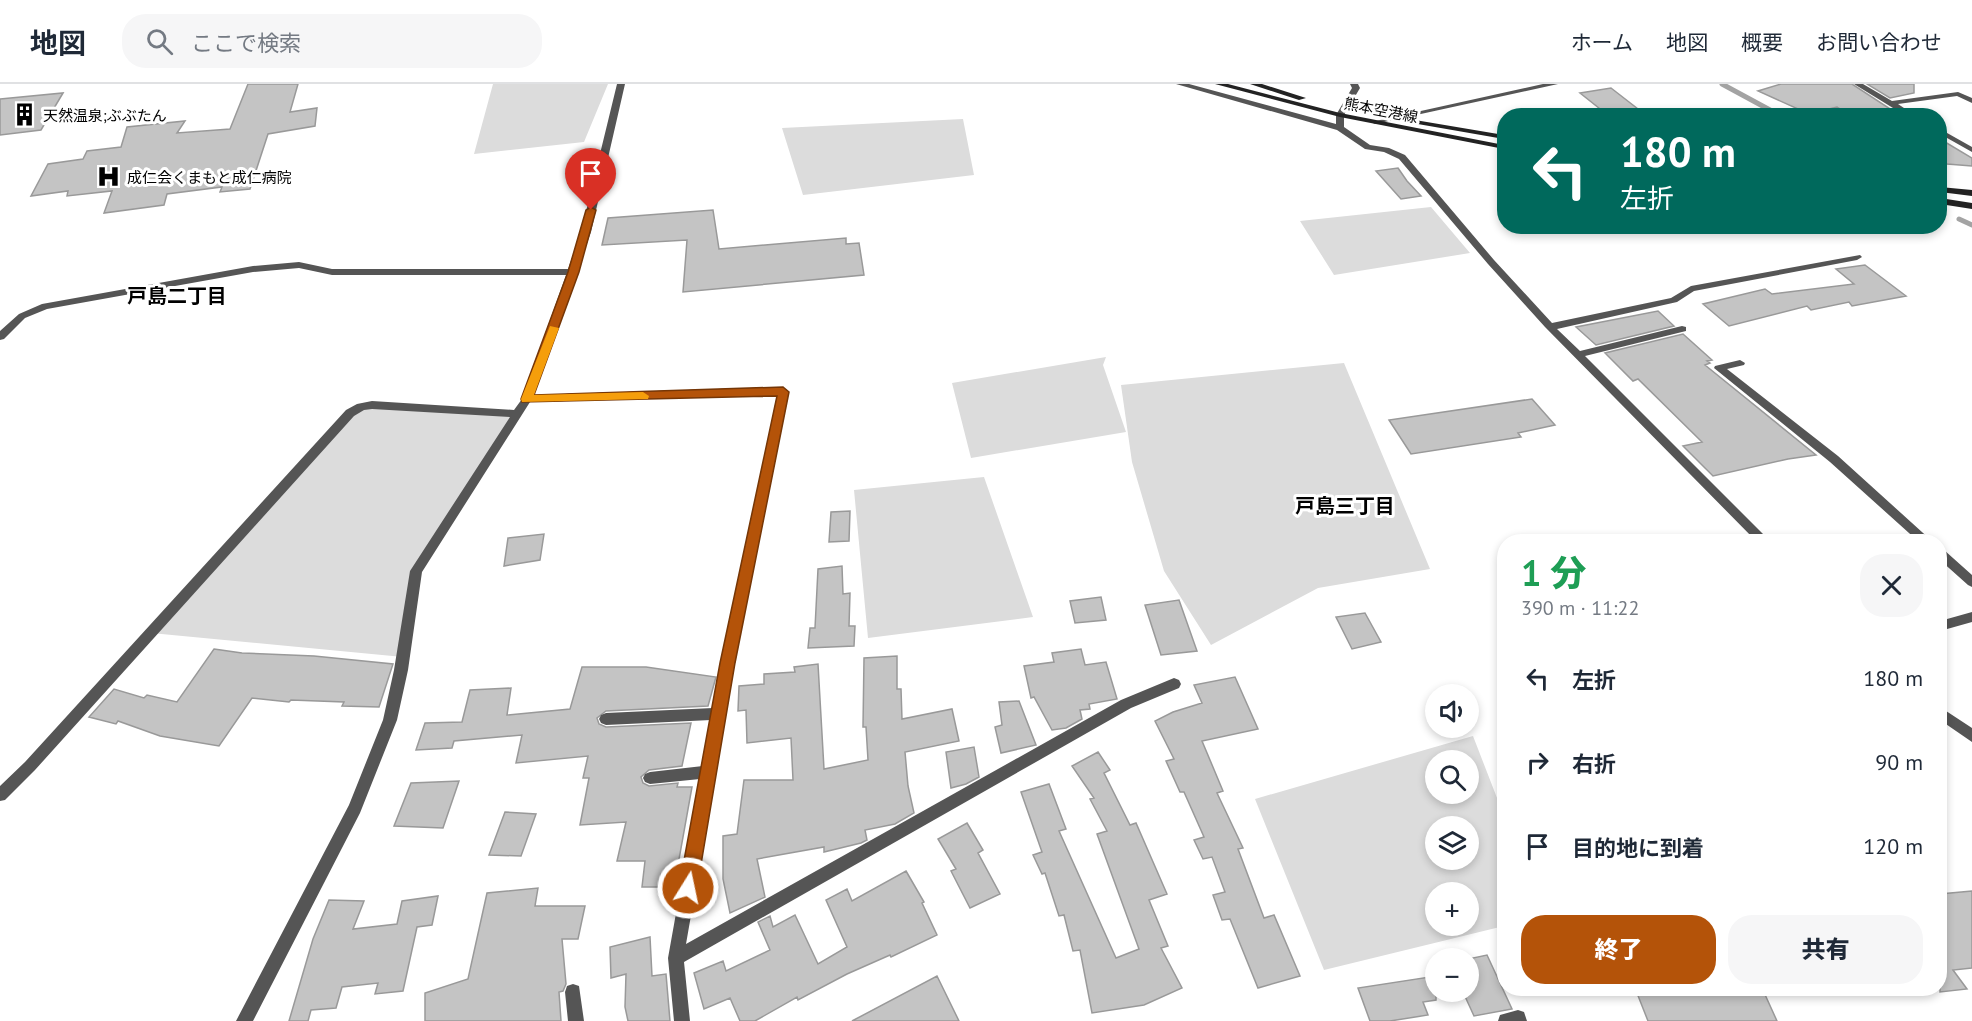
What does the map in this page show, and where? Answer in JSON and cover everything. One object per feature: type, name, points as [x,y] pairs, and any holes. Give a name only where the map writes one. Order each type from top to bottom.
[{"type":"main road","name":"熊本空港線","points":[[1219,84],[1342,112],[1497,136]]},
{"type":"main road","name":"熊本空港線","points":[[1254,84],[1375,122],[1497,146]]},
{"type":"main road","points":[[1947,191],[1972,193]]},
{"type":"main road","points":[[1947,202],[1972,206]]},
{"type":"street","points":[[244,1021],[355,808],[390,720],[401,670],[416,571],[527,399],[586,232],[621,84]]},
{"type":"street","points":[[1180,84],[1340,128],[1368,147],[1386,150],[1402,157],[1484,255],[1550,327],[1757,534]]},
{"type":"street","points":[[1340,128],[1342,112],[1356,88],[1354,84]]},
{"type":"street","points":[[1375,122],[1554,84]]},
{"type":"street","points":[[1858,84],[1899,108]]},
{"type":"street","points":[[1891,103],[1958,94],[1972,101]]},
{"type":"street","points":[[1947,135],[1972,150]]},
{"type":"street","points":[[1550,327],[1674,300],[1691,289],[1857,257]]},
{"type":"street","points":[[0,337],[22,316],[45,306],[253,269],[299,265],[332,272],[573,272]]},
{"type":"street","points":[[1578,355],[1682,329]]},
{"type":"street","points":[[1740,363],[1719,368],[1834,459],[1918,534]]},
{"type":"street","points":[[527,399],[783,392],[718,714],[676,958],[682,1021]]},
{"type":"street","points":[[0,795],[30,766],[350,412],[372,405],[517,414]]},
{"type":"street","points":[[1947,559],[1972,582]]},
{"type":"street","points":[[1947,624],[1972,617]]},
{"type":"street","points":[[676,958],[1126,704],[1174,684]]},
{"type":"street","points":[[606,719],[718,714]]},
{"type":"street","points":[[1947,718],[1972,736]]},
{"type":"street","points":[[650,778],[708,772]]},
{"type":"street","points":[[573,992],[576,1021]]},
{"type":"street","points":[[1506,1021],[1518,1018],[1519,1021]]},
{"type":"shaded area","points":[[493,84],[608,84],[584,142],[474,154]]},
{"type":"shaded area","points":[[963,119],[974,175],[803,195],[782,128]]},
{"type":"shaded area","points":[[1431,207],[1470,253],[1334,275],[1300,221]]},
{"type":"shaded area","points":[[1106,357],[1103,365],[1126,432],[971,458],[952,383]]},
{"type":"shaded area","points":[[1344,363],[1430,569],[1318,588],[1211,645],[1164,571],[1132,462],[1121,385]]},
{"type":"shaded area","points":[[361,407],[517,414],[416,571],[403,657],[151,633]]},
{"type":"shaded area","points":[[984,477],[1033,617],[868,638],[854,490]]},
{"type":"shaded area","points":[[1466,738],[1474,738],[1478,750],[1425,750],[1425,804],[1479,804],[1479,751],[1497,798],[1497,928],[1479,932],[1479,882],[1425,882],[1425,936],[1463,936],[1324,970],[1255,799]]},
{"type":"building","points":[[248,84],[298,84],[290,112],[317,108],[315,126],[268,134],[250,189],[220,192],[222,187],[167,194],[164,205],[104,213],[112,191],[67,196],[68,191],[31,196],[48,164],[83,159],[87,151],[121,147],[127,127],[185,121],[177,133],[230,129]]},
{"type":"building","points":[[1781,84],[1852,84],[1889,108],[1796,108],[1758,91]]},
{"type":"building","points":[[1867,84],[1914,84],[1914,93],[1890,98]]},
{"type":"building","points":[[1611,88],[1637,108],[1599,108],[1580,93]]},
{"type":"building","name":"天然温泉;ぶぶたん","points":[[63,93],[41,130],[0,135],[0,99]]},
{"type":"building","points":[[1947,143],[1972,158],[1972,166],[1947,164]]},
{"type":"building","points":[[1398,168],[1421,196],[1401,199],[1376,171]]},
{"type":"building","points":[[713,210],[719,249],[846,238],[846,244],[859,243],[864,275],[683,292],[687,240],[602,245],[608,218]]},
{"type":"building","points":[[1865,265],[1906,296],[1852,306],[1849,302],[1811,310],[1807,306],[1729,326],[1703,304],[1765,289],[1772,294],[1854,284],[1836,269]]},
{"type":"building","points":[[1658,311],[1674,326],[1596,345],[1576,327]]},
{"type":"building","points":[[1683,334],[1712,360],[1707,361],[1710,363],[1705,365],[1816,455],[1713,476],[1683,446],[1702,442],[1638,379],[1633,381],[1605,353]]},
{"type":"building","points":[[1532,399],[1555,425],[1518,433],[1521,437],[1411,454],[1389,420]]},
{"type":"building","points":[[850,511],[849,541],[829,542],[831,512]]},
{"type":"building","points":[[544,534],[540,560],[504,566],[508,538]]},
{"type":"building","points":[[842,566],[843,594],[850,593],[849,626],[855,626],[854,646],[808,648],[810,628],[815,628],[818,569]]},
{"type":"building","points":[[1101,597],[1106,620],[1075,623],[1070,601]]},
{"type":"building","points":[[1179,600],[1197,651],[1161,655],[1145,605]]},
{"type":"building","points":[[1365,613],[1381,642],[1352,649],[1336,617]]},
{"type":"building","points":[[214,649],[393,664],[379,707],[342,706],[344,702],[291,700],[289,702],[252,698],[219,746],[160,736],[118,721],[116,724],[89,717],[114,689],[144,698],[147,695],[177,702]]},
{"type":"building","points":[[1081,649],[1085,665],[1106,662],[1117,699],[1089,704],[1090,709],[1080,710],[1082,719],[1066,728],[1052,730],[1034,697],[1031,698],[1024,666],[1054,662],[1052,653]]},
{"type":"building","points":[[897,656],[897,689],[901,689],[902,719],[952,709],[959,741],[905,752],[908,786],[914,813],[895,824],[865,830],[867,840],[861,843],[824,852],[824,847],[757,859],[765,897],[730,913],[723,879],[723,836],[737,834],[744,780],[793,780],[791,738],[747,743],[746,710],[738,711],[739,686],[764,684],[764,674],[795,672],[794,667],[818,664],[824,769],[868,760],[866,727],[863,727],[864,658]]},
{"type":"building","points":[[582,667],[646,667],[716,677],[708,706],[606,711],[597,718],[599,724],[606,727],[691,723],[682,766],[649,770],[641,777],[643,783],[649,786],[678,783],[677,787],[692,787],[676,876],[666,877],[666,887],[642,887],[645,861],[617,861],[626,822],[580,825],[589,778],[583,778],[588,756],[516,763],[522,735],[454,741],[452,748],[416,750],[425,723],[462,722],[470,690],[511,688],[507,715],[570,709]]},
{"type":"building","points":[[1235,677],[1258,729],[1202,741],[1223,791],[1217,793],[1243,848],[1238,849],[1264,918],[1274,915],[1300,976],[1258,988],[1230,919],[1222,920],[1213,895],[1225,892],[1212,857],[1203,859],[1194,840],[1204,837],[1184,792],[1180,792],[1166,761],[1174,759],[1155,721],[1173,712],[1202,703],[1194,685]]},
{"type":"building","points":[[1019,701],[1036,745],[1001,753],[995,727],[1002,725],[999,702]]},
{"type":"building","points":[[974,747],[979,777],[951,788],[946,752]]},
{"type":"building","points":[[1098,752],[1110,770],[1104,773],[1130,825],[1136,823],[1167,894],[1149,900],[1168,946],[1161,948],[1182,988],[1144,1005],[1092,1013],[1080,950],[1073,951],[1064,915],[1059,916],[1045,873],[1042,874],[1033,855],[1042,852],[1021,792],[1049,784],[1066,829],[1059,831],[1116,958],[1139,949],[1097,834],[1107,831],[1090,799],[1094,798],[1072,766]]},
{"type":"building","points":[[459,781],[443,828],[394,826],[411,783]]},
{"type":"building","points":[[505,812],[536,814],[521,856],[489,855]]},
{"type":"building","points":[[967,823],[983,850],[978,853],[1000,894],[970,908],[951,871],[956,869],[938,839]]},
{"type":"building","points":[[906,871],[924,902],[922,903],[937,935],[891,957],[890,955],[847,974],[798,1000],[797,997],[755,1021],[740,1021],[730,998],[704,1009],[694,973],[723,961],[726,971],[770,950],[758,922],[770,916],[773,927],[795,915],[818,964],[847,947],[826,900],[847,889],[852,901]]},
{"type":"building","points":[[538,888],[535,906],[585,906],[578,939],[562,939],[566,984],[563,991],[559,992],[561,1021],[425,1021],[425,993],[468,979],[487,893]]},
{"type":"building","points":[[1972,891],[1972,968],[1953,970],[1967,989],[1947,991],[1947,893]]},
{"type":"building","points":[[438,896],[432,925],[417,927],[403,991],[375,994],[378,983],[342,987],[336,1008],[311,1010],[308,1021],[289,1021],[313,939],[329,900],[364,901],[353,929],[397,924],[402,901]]},
{"type":"building","points":[[650,937],[652,976],[666,974],[670,1021],[628,1021],[625,1007],[626,974],[611,978],[610,947]]},
{"type":"building","points":[[1487,955],[1497,977],[1497,996],[1506,996],[1512,1009],[1474,1016],[1468,1002],[1479,1002],[1479,957]]},
{"type":"building","points":[[937,976],[959,1021],[852,1021]]},
{"type":"building","points":[[1425,978],[1425,1002],[1423,1002],[1428,1015],[1390,1021],[1370,1021],[1358,988]]},
{"type":"building","points":[[1638,996],[1766,996],[1777,1021],[1648,1021]]},
{"type":"waterway","points":[[1722,84],[1766,108]]},
{"type":"waterway","points":[[1959,219],[1972,225]]},
{"type":"slow traffic","points":[[554,328],[527,399],[643,396]]},
{"type":"place","name":"天然温泉;ぶぶたん","points":[[25,115]]},
{"type":"place","name":"成仁会くまもと成仁病院","points":[[109,177]]},
{"type":"district","name":"戸島二丁目","points":[[177,296]]},
{"type":"district","name":"戸島三丁目","points":[[1345,506]]},
{"type":"route","points":[[591,210],[573,272],[527,399],[783,392],[728,663],[688,888]]}]
